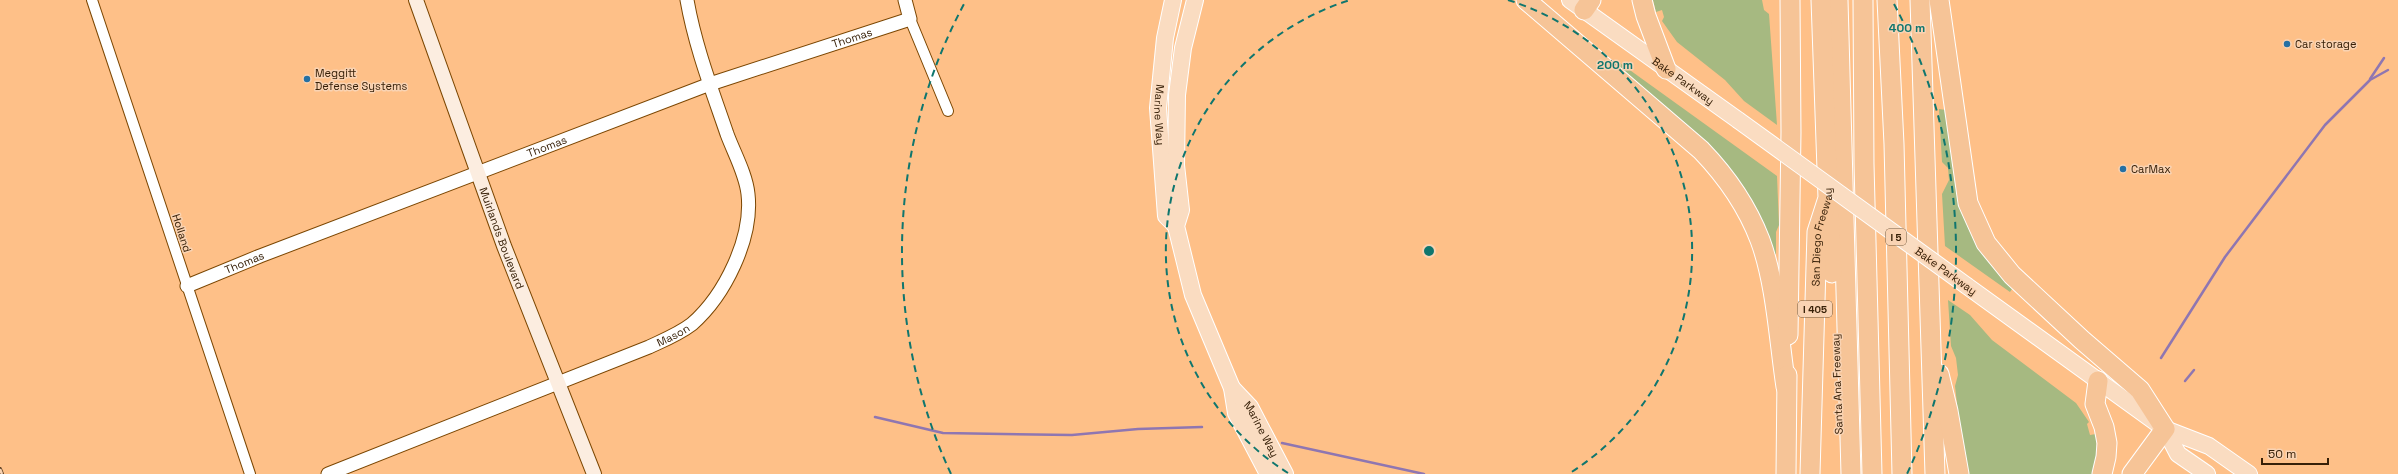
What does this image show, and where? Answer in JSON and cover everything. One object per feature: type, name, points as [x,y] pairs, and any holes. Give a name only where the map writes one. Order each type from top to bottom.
[{"type":"highway","points":[[1526,0],[1701,150],[1729,183],[1748,214],[1760,241],[1766,262],[1786,387]]},
{"type":"highway","points":[[1642,0],[1646,16],[1666,69]]},
{"type":"highway","points":[[1780,0],[1791,42]]},
{"type":"highway","points":[[1786,474],[1791,42],[1790,0]]},
{"type":"highway","name":"San Diego Freeway","points":[[1810,474],[1817,232],[1828,198],[1822,0]]},
{"type":"highway","points":[[1838,0],[1851,474]]},
{"type":"highway","points":[[1849,0],[1865,383],[1872,474]]},
{"type":"highway","points":[[1863,0],[1865,383],[1863,474]]},
{"type":"highway","name":"I 5","points":[[1887,0],[1894,144],[1902,474]]},
{"type":"highway","points":[[1920,0],[1934,474]]},
{"type":"highway","points":[[1939,0],[1968,203],[1986,242],[2012,275],[2082,340],[2140,390],[2165,429],[2132,474]]},
{"type":"highway","name":"Santa Ana Freeway","points":[[1828,198],[1840,474]]},
{"type":"highway","points":[[1930,340],[1948,411],[1959,474]]},
{"type":"highway","points":[[2098,381],[2095,404],[2104,427],[2107,443],[2106,458],[2102,474]]},
{"type":"main road","name":"Muirlands Boulevard","points":[[416,0],[504,246],[559,382],[594,474]]},
{"type":"main road","name":"Marine Way","points":[[1173,0],[1165,38],[1158,108],[1166,216],[1176,226],[1193,295],[1232,388],[1236,413],[1268,474]]},
{"type":"main road","name":"Marine Way","points":[[1176,226],[1181,210],[1176,165],[1177,95],[1183,48],[1195,0]]},
{"type":"main road","name":"Bake Parkway","points":[[1581,3],[1666,69],[2165,429],[2209,446],[2249,474]]},
{"type":"main road","name":"Marine Way","points":[[1232,388],[1250,407],[1285,474]]},
{"type":"main road","name":"Bake Parkway","points":[[2165,429],[2178,454],[2207,474]]},
{"type":"street","name":"Holland","points":[[92,0],[250,474]]},
{"type":"street","name":"Mason","points":[[328,474],[671,337],[692,324],[716,294],[734,264],[744,239],[747,223],[748,195],[710,84],[687,0]]},
{"type":"street","points":[[905,0],[910,19],[948,111]]},
{"type":"street","name":"Thomas","points":[[187,286],[260,256],[710,84],[910,19]]},
{"type":"green space","points":[[1653,0],[1762,0],[1764,10],[1769,14],[1777,125],[1744,101],[1725,80],[1677,42],[1662,21],[1664,17],[1662,10],[1656,12]]},
{"type":"green space","points":[[1620,63],[1777,176],[1779,225],[1776,232],[1776,254],[1772,255],[1764,232],[1616,69]]},
{"type":"green space","points":[[1939,109],[1946,110],[1954,177],[1961,204],[2014,286],[2010,292],[1945,246],[1942,194],[1949,180],[1948,168],[1942,162]]},
{"type":"green space","points":[[1948,300],[1970,315],[1992,340],[2076,403],[2089,422],[2087,424],[2090,435],[2096,434],[2097,459],[2092,474],[1969,474],[1962,448],[1955,386],[1958,375],[1956,358],[1951,346]]},
{"type":"waterway","points":[[2370,79],[2384,58]]},
{"type":"waterway","points":[[2161,358],[2225,257],[2325,125],[2370,80],[2388,70]]},
{"type":"waterway","points":[[2185,381],[2194,370]]},
{"type":"waterway","points":[[875,417],[943,433],[1072,435],[1138,429],[1202,427]]},
{"type":"waterway","points":[[1282,443],[1424,474]]},
{"type":"railway","points":[[0,469],[2,474]]},
{"type":"place","name":"Car storage","points":[[2287,44]]},
{"type":"place","name":"Meggitt Defense Systems","points":[[307,79]]},
{"type":"place","name":"CarMax","points":[[2123,169]]}]
